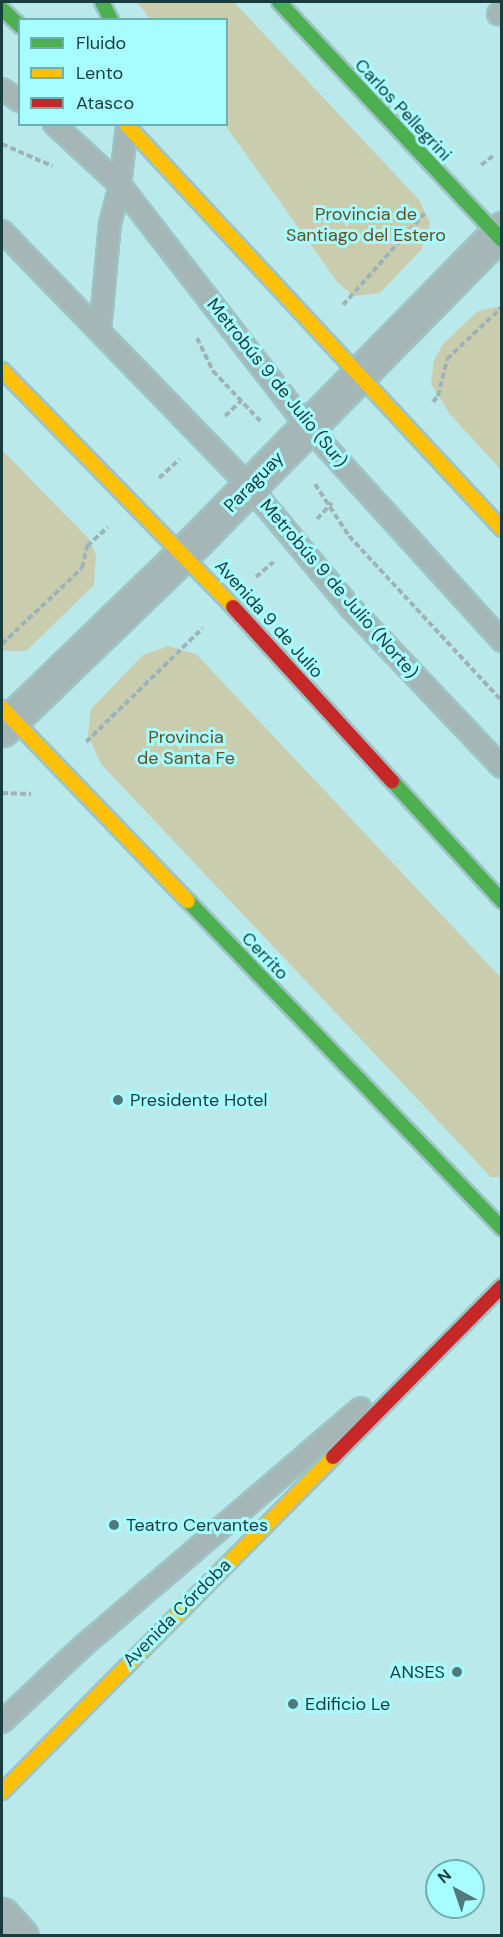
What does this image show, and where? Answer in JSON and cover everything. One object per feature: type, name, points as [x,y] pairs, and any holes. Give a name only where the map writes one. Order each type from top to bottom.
[{"type":"main road","points":[[102,2],[110,18]]},
{"type":"main road","name":"Carlos Pellegrini","points":[[279,2],[500,235]]},
{"type":"main road","points":[[2,9],[18,24]]},
{"type":"main road","points":[[128,126],[410,428],[501,529]]},
{"type":"main road","name":"Avenida 9 de Julio","points":[[2,370],[183,553],[501,901]]},
{"type":"main road","name":"Cerrito","points":[[5,719],[59,768],[501,1229]]},
{"type":"main road","name":"Avenida Córdoba","points":[[2,1792],[501,1286]]},
{"type":"street","name":"Paraguay","points":[[5,719],[183,553],[500,235]]},
{"type":"street","points":[[2,1915],[21,1935]]},
{"type":"lane","points":[[2,89],[18,100]]},
{"type":"lane","name":"Metrobús 9 de Julio (Sur)","points":[[56,126],[120,185],[308,427],[501,641]]},
{"type":"lane","points":[[100,331],[110,224],[120,185],[127,126]]},
{"type":"lane","name":"Metrobús 9 de Julio (Norte)","points":[[2,231],[250,487],[349,606],[501,766]]},
{"type":"lane","name":"Avenida Córdoba","points":[[2,1722],[91,1640],[480,1306]]},
{"type":"path","points":[[410,428],[438,396],[447,359],[501,307]]},
{"type":"path","points":[[2,793],[35,794],[229,602],[357,481]]},
{"type":"green space","name":"Provincia de Santiago del Estero","points":[[137,2],[234,2],[419,200],[430,223],[421,250],[380,293],[354,296],[338,283],[226,126],[228,126],[228,18],[149,18]]},
{"type":"green space","points":[[502,306],[501,470],[449,413],[431,384],[434,360],[443,344],[478,311]]},
{"type":"green space","points":[[2,450],[89,539],[96,555],[94,585],[26,651],[2,651]]},
{"type":"green space","name":"Provincia de Santa Fe","points":[[168,646],[196,654],[501,978],[501,1177],[491,1177],[101,764],[88,735],[91,709],[143,655]]},
{"type":"traffic: fast","points":[[102,2],[110,18]]},
{"type":"traffic: fast","points":[[279,2],[502,240]]},
{"type":"traffic: fast","points":[[2,9],[18,24]]},
{"type":"traffic: fast","points":[[392,781],[502,901]]},
{"type":"traffic: fast","points":[[188,901],[502,1229]]},
{"type":"traffic: slow","points":[[128,126],[502,529]]},
{"type":"traffic: slow","points":[[2,370],[233,607]]},
{"type":"traffic: slow","points":[[2,708],[188,901]]},
{"type":"traffic: slow","points":[[2,1792],[333,1457]]},
{"type":"traffic: jam","points":[[233,607],[392,781]]},
{"type":"traffic: jam","points":[[333,1457],[502,1286]]},
{"type":"place","name":"Presidente Hotel","points":[[118,1100]]},
{"type":"place","name":"Teatro Cervantes","points":[[114,1525]]},
{"type":"place","name":"ANSES","points":[[457,1672]]},
{"type":"place","name":"Edificio Le","points":[[293,1704]]}]
